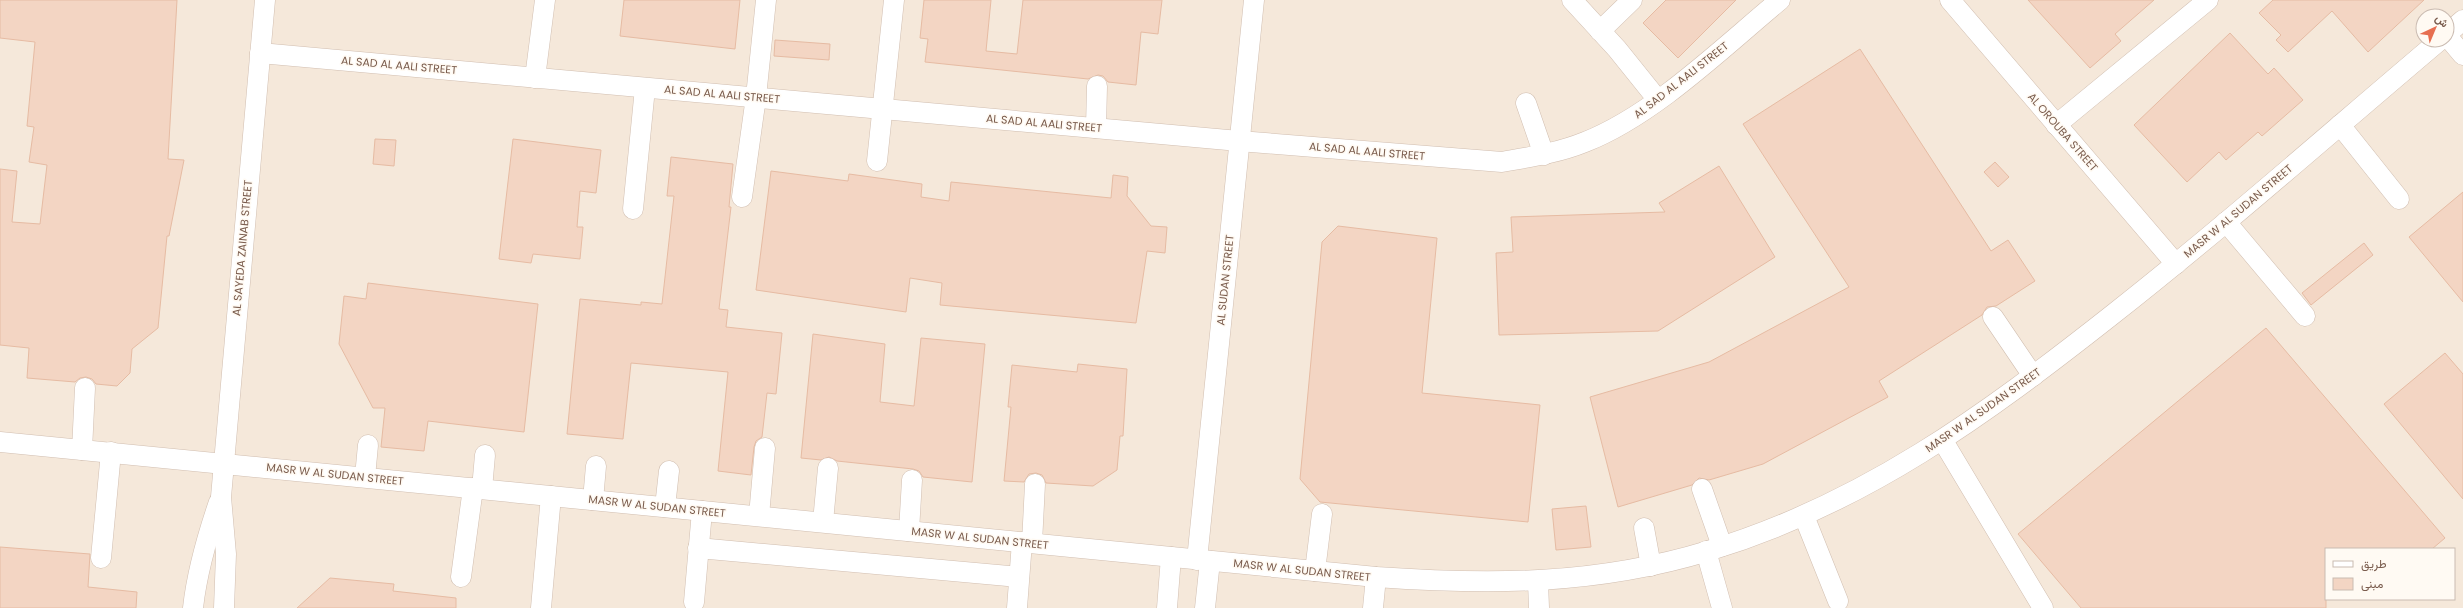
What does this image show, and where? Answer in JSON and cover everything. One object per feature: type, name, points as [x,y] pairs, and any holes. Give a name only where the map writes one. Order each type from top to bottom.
[{"type":"lane","name":"AL SAYEDA ZAINAB STREET","points":[[224,608],[226,554],[220,496],[265,0]]},
{"type":"lane","points":[[535,78],[545,0]]},
{"type":"lane","points":[[742,197],[756,97],[766,0]]},
{"type":"lane","points":[[877,161],[881,109],[894,0]]},
{"type":"lane","name":"AL SUDAN STREET","points":[[1205,608],[1204,560],[1239,141],[1254,0]]},
{"type":"lane","points":[[1572,0],[1658,100]]},
{"type":"lane","points":[[1600,31],[1632,0]]},
{"type":"lane","name":"AL SAD AL AALI STREET","points":[[260,53],[1239,141],[1502,162],[1544,155],[1585,142],[1617,127],[1658,100],[1780,0]]},
{"type":"lane","name":"AL OROUBA STREET","points":[[1950,0],[2176,264]]},
{"type":"lane","points":[[2056,125],[2208,0]]},
{"type":"lane","points":[[2455,28],[2463,20]]},
{"type":"lane","points":[[2455,45],[2463,55]]},
{"type":"lane","name":"MASR W AL SUDAN STREET","points":[[0,442],[1376,577],[1457,583],[1538,582],[1594,576],[1651,566],[1714,549],[1804,516],[1870,484],[1943,441],[2033,376],[2176,264],[2431,48]]},
{"type":"lane","points":[[1096,128],[1097,86]]},
{"type":"lane","points":[[633,209],[645,88]]},
{"type":"lane","points":[[1526,103],[1544,155]]},
{"type":"lane","points":[[2340,125],[2399,199]]},
{"type":"lane","points":[[2226,222],[2305,316]]},
{"type":"lane","points":[[1993,318],[2033,376]]},
{"type":"lane","points":[[82,450],[85,388]]},
{"type":"lane","points":[[1943,441],[2043,608]]},
{"type":"lane","points":[[365,477],[368,445]]},
{"type":"lane","points":[[760,516],[765,448]]},
{"type":"lane","points":[[101,558],[111,452]]},
{"type":"lane","points":[[461,577],[485,455]]},
{"type":"lane","points":[[592,500],[596,466]]},
{"type":"lane","points":[[823,522],[828,468]]},
{"type":"lane","points":[[665,507],[669,471]]},
{"type":"lane","points":[[909,531],[912,480]]},
{"type":"lane","points":[[1017,608],[1019,577],[1027,543],[1035,484]]},
{"type":"lane","points":[[1702,489],[1714,549],[1722,608]]},
{"type":"lane","name":"AL SAYEDA ZAINAB STREET","points":[[193,608],[195,583],[204,546],[220,496]]},
{"type":"lane","points":[[541,608],[551,496]]},
{"type":"lane","points":[[694,602],[702,511]]},
{"type":"lane","points":[[1316,571],[1322,514]]},
{"type":"lane","points":[[1804,516],[1838,601]]},
{"type":"lane","points":[[1644,528],[1651,566]]},
{"type":"lane","points":[[698,548],[1019,577]]},
{"type":"lane","points":[[1167,608],[1171,557]]},
{"type":"lane","points":[[1373,608],[1376,577]]},
{"type":"lane","points":[[1538,582],[1539,608]]},
{"type":"shaded area","points":[[0,0],[2463,0],[2463,608],[0,608]]},
{"type":"building","points":[[0,0],[177,0],[168,159],[184,160],[169,236],[167,236],[158,328],[132,349],[130,373],[117,386],[96,384],[92,379],[86,377],[80,378],[75,382],[27,378],[29,348],[0,345],[0,169],[17,171],[12,222],[40,224],[47,165],[29,162],[34,127],[27,126],[35,42],[0,38]]},
{"type":"building","points":[[624,0],[740,0],[735,49],[620,36]]},
{"type":"building","points":[[924,0],[991,0],[986,51],[1017,54],[1023,0],[1162,0],[1158,34],[1141,32],[1136,85],[1108,82],[1103,76],[1098,75],[1088,79],[925,62],[928,39],[920,38]]},
{"type":"building","points":[[1666,0],[1736,0],[1678,58],[1643,23]]},
{"type":"building","points":[[2028,0],[2154,0],[2115,34],[2121,41],[2090,68]]},
{"type":"building","points":[[2273,0],[2424,0],[2368,52],[2332,11],[2288,52],[2276,40],[2281,35],[2259,13]]},
{"type":"building","points":[[2230,33],[2268,74],[2274,68],[2303,100],[2262,136],[2258,132],[2226,160],[2219,152],[2187,182],[2134,125]]},
{"type":"building","points":[[775,40],[830,44],[829,60],[774,56]]},
{"type":"building","points":[[1860,49],[1991,251],[2008,240],[2035,281],[1996,306],[1987,307],[1982,315],[1879,381],[1888,397],[1763,464],[1709,480],[1699,478],[1692,485],[1618,507],[1590,397],[1709,362],[1849,287],[1743,124]]},
{"type":"building","points":[[375,139],[396,140],[394,166],[373,164]]},
{"type":"building","points":[[513,139],[601,150],[596,193],[580,191],[577,227],[583,227],[580,259],[533,254],[531,263],[499,259]]},
{"type":"building","points":[[671,157],[733,164],[729,207],[731,207],[719,309],[728,310],[726,327],[782,333],[776,394],[767,393],[762,437],[756,441],[754,447],[751,475],[718,471],[728,372],[631,363],[623,439],[567,434],[580,299],[641,305],[641,302],[662,304],[674,196],[667,196]]},
{"type":"building","points":[[1995,162],[2009,177],[1998,187],[1984,172]]},
{"type":"building","points":[[1719,166],[1775,257],[1658,331],[1499,335],[1496,253],[1513,252],[1511,217],[1665,212],[1659,203]]},
{"type":"building","points":[[771,171],[848,181],[849,174],[922,184],[921,197],[949,201],[951,182],[1111,198],[1113,175],[1128,177],[1127,196],[1151,226],[1167,227],[1165,253],[1147,251],[1136,323],[940,305],[942,283],[910,278],[906,312],[756,290]]},
{"type":"building","points":[[2463,192],[2463,302],[2409,237]]},
{"type":"building","points":[[1338,226],[1437,238],[1422,393],[1540,405],[1528,522],[1320,502],[1300,479],[1322,242]]},
{"type":"building","points":[[2364,243],[2373,255],[2311,305],[2302,293]]},
{"type":"building","points":[[368,283],[538,304],[524,432],[428,421],[424,451],[381,447],[385,408],[373,408],[339,344],[344,296],[366,299]]},
{"type":"building","points":[[2266,328],[2445,538],[2433,548],[2325,548],[2326,608],[2081,608],[2018,534]]},
{"type":"building","points":[[813,334],[885,344],[880,402],[914,406],[921,338],[985,344],[972,482],[923,477],[919,471],[913,469],[837,461],[829,457],[821,460],[801,458]]},
{"type":"building","points":[[2445,353],[2463,374],[2463,499],[2384,404]]},
{"type":"building","points":[[1078,364],[1127,369],[1123,436],[1120,436],[1117,470],[1093,486],[1046,483],[1042,475],[1036,473],[1029,474],[1024,482],[1004,481],[1011,407],[1008,407],[1012,365],[1077,372]]},
{"type":"building","points":[[1586,506],[1591,547],[1556,550],[1552,509]]},
{"type":"building","points":[[0,547],[90,554],[88,587],[137,592],[136,608],[0,608]]},
{"type":"building","points":[[330,578],[394,584],[393,591],[456,598],[456,608],[297,608]]}]
